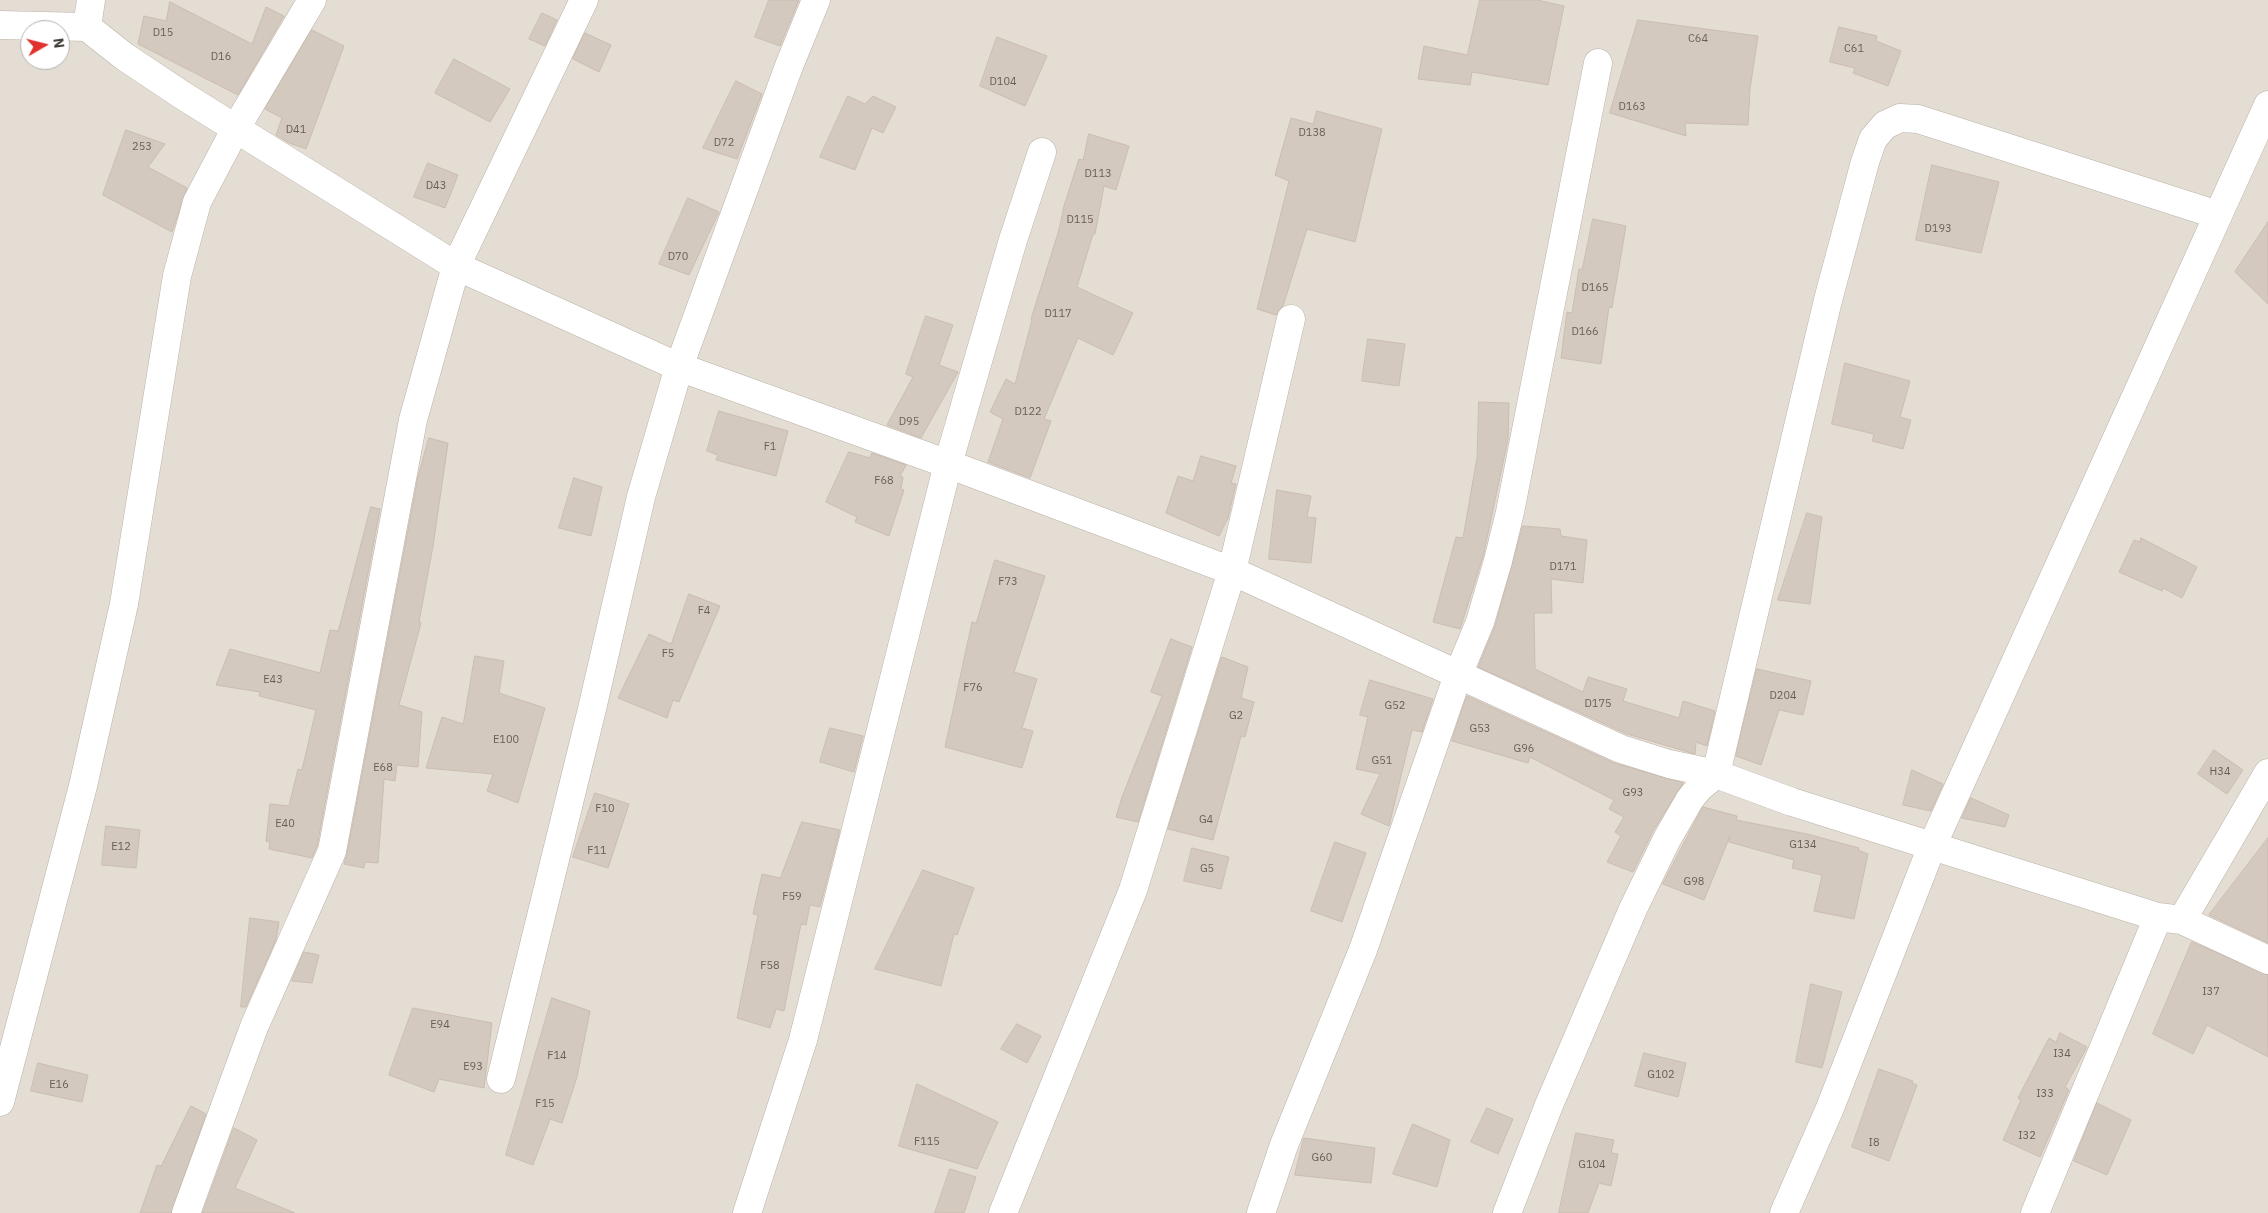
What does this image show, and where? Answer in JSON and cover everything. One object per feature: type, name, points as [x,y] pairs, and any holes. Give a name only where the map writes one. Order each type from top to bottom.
[{"type":"street","points":[[87,26],[91,0]]},
{"type":"street","points":[[0,1102],[83,786],[124,604],[177,276],[198,202],[236,128],[312,0]]},
{"type":"street","points":[[186,1213],[254,1027],[332,851],[413,420],[456,266],[584,0]]},
{"type":"street","points":[[501,1079],[592,709],[641,497],[679,367],[789,66],[816,0]]},
{"type":"street","points":[[0,25],[87,26],[125,57],[456,266],[679,367],[948,464],[1232,572],[1621,749],[1669,764],[1716,774],[1792,802],[2170,919],[2268,960]]},
{"type":"street","points":[[1261,1213],[1284,1145],[1363,950],[1458,676],[1480,622],[1508,520],[1598,63]]},
{"type":"street","points":[[1784,1213],[1830,1108],[1932,846],[2268,105]]},
{"type":"street","points":[[1507,1213],[1548,1104],[1658,856],[1690,799],[1699,788],[1716,774],[1830,291],[1873,139],[1885,125],[1900,118],[1918,119],[2218,216]]},
{"type":"street","points":[[747,1213],[803,1040],[948,464],[1013,240],[1042,152]]},
{"type":"street","points":[[1003,1213],[1133,890],[1232,572],[1291,319]]},
{"type":"street","points":[[2035,1213],[2170,919],[2268,773]]},
{"type":"shaded area","points":[[0,0],[2268,0],[2268,1213],[0,1213]]},
{"type":"building","points":[[769,0],[799,0],[780,46],[755,37]]},
{"type":"building","points":[[1480,0],[1537,0],[1564,6],[1548,85],[1472,72],[1470,85],[1418,79],[1424,46],[1467,55]]},
{"type":"building","points":[[170,2],[252,44],[266,7],[284,16],[238,95],[138,44],[144,16],[166,21]]},
{"type":"building","points":[[542,13],[557,20],[545,46],[529,39]]},
{"type":"building","points":[[1638,20],[1758,36],[1750,89],[1748,125],[1685,123],[1686,136],[1610,113]]},
{"type":"building","points":[[1839,27],[1877,36],[1876,41],[1901,51],[1888,86],[1853,73],[1855,68],[1830,62]]},
{"type":"building","points":[[312,30],[344,46],[306,149],[289,143],[276,135],[282,118],[265,109]]},
{"type":"building","points":[[585,33],[611,45],[599,72],[573,59]]},
{"type":"building","points":[[997,37],[1047,56],[1025,106],[980,86]]},
{"type":"building","points":[[454,59],[510,89],[490,122],[435,93]]},
{"type":"building","points":[[736,81],[762,94],[737,159],[703,148]]},
{"type":"building","points":[[848,96],[865,104],[873,96],[896,107],[883,133],[872,128],[855,170],[820,157]]},
{"type":"building","points":[[1317,111],[1382,129],[1355,242],[1307,229],[1283,306],[1276,315],[1257,309],[1289,181],[1275,175],[1291,118],[1313,124]]},
{"type":"building","points":[[126,130],[165,144],[148,167],[187,188],[172,232],[103,195]]},
{"type":"building","points":[[1089,134],[1129,146],[1116,190],[1104,186],[1095,234],[1093,234],[1077,287],[1133,313],[1113,355],[1078,338],[1044,419],[1051,421],[1030,478],[988,462],[1003,419],[990,412],[1006,379],[1015,384],[1031,319],[1059,230],[1064,206],[1079,159],[1083,160]]},
{"type":"building","points":[[428,163],[458,175],[445,208],[414,197]]},
{"type":"building","points":[[1932,165],[1999,182],[1981,253],[1916,240]]},
{"type":"building","points":[[688,198],[719,212],[689,275],[659,264]]},
{"type":"building","points":[[1593,219],[1626,226],[1612,308],[1609,307],[1601,364],[1561,358],[1567,312],[1572,313],[1579,269],[1582,269]]},
{"type":"building","points":[[2268,222],[2268,304],[2235,272]]},
{"type":"building","points":[[926,316],[953,325],[939,365],[958,372],[921,438],[887,425],[913,377],[906,374]]},
{"type":"building","points":[[1368,339],[1405,344],[1399,386],[1362,381]]},
{"type":"building","points":[[1845,363],[1910,381],[1900,417],[1911,420],[1903,449],[1872,441],[1874,434],[1832,424]]},
{"type":"building","points":[[1479,402],[1509,403],[1508,439],[1483,557],[1460,629],[1433,622],[1456,537],[1463,538],[1477,458]]},
{"type":"building","points":[[719,411],[788,431],[776,476],[716,460],[718,455],[707,451]]},
{"type":"building","points":[[429,438],[448,443],[433,546],[419,622],[421,623],[399,705],[422,712],[418,767],[397,765],[395,781],[384,779],[378,863],[365,862],[364,868],[344,864],[418,477]]},
{"type":"building","points":[[849,452],[870,458],[872,453],[906,465],[900,476],[903,477],[901,489],[904,490],[889,536],[855,522],[857,517],[826,502]]},
{"type":"building","points":[[1201,456],[1236,466],[1231,483],[1236,484],[1228,518],[1219,536],[1166,513],[1178,476],[1193,481]]},
{"type":"building","points":[[574,478],[602,487],[591,536],[559,528]]},
{"type":"building","points":[[1277,490],[1311,496],[1307,517],[1316,518],[1311,563],[1269,559]]},
{"type":"building","points":[[371,507],[380,509],[317,846],[312,858],[269,849],[270,842],[266,841],[270,804],[289,806],[298,769],[302,770],[316,710],[259,696],[260,692],[216,685],[230,649],[320,673],[330,630],[338,631]]},
{"type":"building","points":[[1807,513],[1822,517],[1810,604],[1778,600]]},
{"type":"building","points":[[1523,526],[1560,529],[1561,536],[1587,540],[1583,583],[1551,579],[1552,613],[1534,613],[1535,669],[1583,692],[1588,677],[1627,689],[1623,701],[1679,718],[1683,701],[1715,711],[1707,746],[1696,742],[1695,754],[1627,734],[1478,667],[1495,626]]},
{"type":"building","points":[[2141,538],[2197,567],[2182,598],[2163,588],[2162,591],[2119,572],[2134,540],[2140,542]]},
{"type":"building","points":[[995,560],[1045,576],[1014,672],[1037,679],[1022,728],[1033,731],[1022,768],[945,747],[972,622],[976,623]]},
{"type":"building","points":[[689,594],[720,606],[679,702],[673,700],[667,718],[618,698],[649,634],[671,644]]},
{"type":"building","points":[[1171,639],[1192,647],[1138,822],[1116,817],[1162,696],[1151,692]]},
{"type":"building","points":[[475,656],[504,661],[499,693],[545,708],[518,803],[487,791],[493,774],[426,768],[442,717],[463,724]]},
{"type":"building","points":[[1222,657],[1248,667],[1241,698],[1254,702],[1245,737],[1241,736],[1213,840],[1168,829]]},
{"type":"building","points":[[1757,669],[1811,681],[1803,715],[1779,710],[1761,765],[1736,756]]},
{"type":"building","points":[[1370,680],[1433,699],[1422,732],[1412,730],[1389,826],[1361,814],[1380,774],[1356,769],[1368,717],[1360,715]]},
{"type":"building","points":[[1467,696],[1614,763],[1683,783],[1653,831],[1633,872],[1607,862],[1621,836],[1615,832],[1624,817],[1609,809],[1614,800],[1530,757],[1528,763],[1452,741]]},
{"type":"building","points":[[830,728],[863,736],[854,772],[820,762]]},
{"type":"building","points":[[2214,750],[2243,770],[2227,794],[2198,774]]},
{"type":"building","points":[[1912,770],[1943,784],[1931,811],[1903,805]]},
{"type":"building","points":[[595,793],[629,804],[608,868],[573,857]]},
{"type":"building","points":[[1971,798],[2009,815],[2005,827],[1962,818]]},
{"type":"building","points":[[1703,807],[1737,816],[1736,820],[1807,834],[1859,848],[1858,850],[1868,854],[1854,919],[1814,911],[1822,875],[1792,868],[1794,860],[1729,842],[1730,836],[1704,900],[1663,884]]},
{"type":"building","points":[[802,822],[840,830],[820,907],[810,905],[806,925],[801,924],[784,1011],[776,1009],[770,1028],[737,1018],[758,915],[753,914],[762,874],[780,878]]},
{"type":"building","points":[[106,826],[140,830],[136,868],[102,865]]},
{"type":"building","points":[[2268,838],[2268,943],[2209,915]]},
{"type":"building","points":[[1335,842],[1366,853],[1342,922],[1311,911]]},
{"type":"building","points":[[1192,848],[1229,857],[1221,889],[1184,881]]},
{"type":"building","points":[[923,870],[974,888],[957,935],[954,934],[941,986],[875,969]]},
{"type":"building","points":[[250,918],[279,922],[276,940],[246,1007],[241,1007]]},
{"type":"building","points":[[2192,942],[2268,975],[2268,1057],[2207,1025],[2193,1054],[2153,1034]]},
{"type":"building","points":[[304,952],[319,955],[312,983],[292,981]]},
{"type":"building","points":[[1811,984],[1842,992],[1822,1068],[1796,1062]]},
{"type":"building","points":[[552,998],[590,1011],[577,1077],[562,1123],[550,1119],[533,1165],[506,1155]]},
{"type":"building","points":[[413,1008],[492,1023],[484,1088],[439,1079],[434,1092],[389,1075]]},
{"type":"building","points":[[1017,1024],[1041,1036],[1027,1063],[1001,1049]]},
{"type":"building","points":[[2060,1033],[2087,1047],[2065,1087],[2069,1090],[2040,1157],[2003,1140],[2021,1100],[2018,1098],[2049,1038],[2056,1042]]},
{"type":"building","points":[[1644,1053],[1686,1063],[1678,1097],[1635,1086]]},
{"type":"building","points":[[38,1063],[88,1075],[82,1102],[31,1091]]},
{"type":"building","points":[[1879,1069],[1913,1081],[1912,1083],[1917,1085],[1889,1161],[1852,1147]]},
{"type":"building","points":[[917,1084],[998,1122],[977,1169],[899,1146]]},
{"type":"building","points":[[2097,1103],[2131,1120],[2107,1175],[2074,1161]]},
{"type":"building","points":[[191,1106],[206,1114],[171,1213],[140,1213],[157,1165],[161,1166]]},
{"type":"building","points":[[1487,1108],[1513,1119],[1498,1154],[1471,1142]]},
{"type":"building","points":[[1413,1124],[1450,1140],[1437,1187],[1393,1174]]},
{"type":"building","points":[[234,1128],[257,1140],[235,1188],[295,1213],[203,1213]]},
{"type":"building","points":[[1576,1133],[1614,1140],[1611,1153],[1618,1154],[1611,1186],[1599,1183],[1588,1213],[1559,1213]]},
{"type":"building","points":[[1304,1138],[1375,1148],[1371,1183],[1295,1175]]},
{"type":"building","points":[[950,1169],[976,1177],[964,1213],[935,1213]]}]
